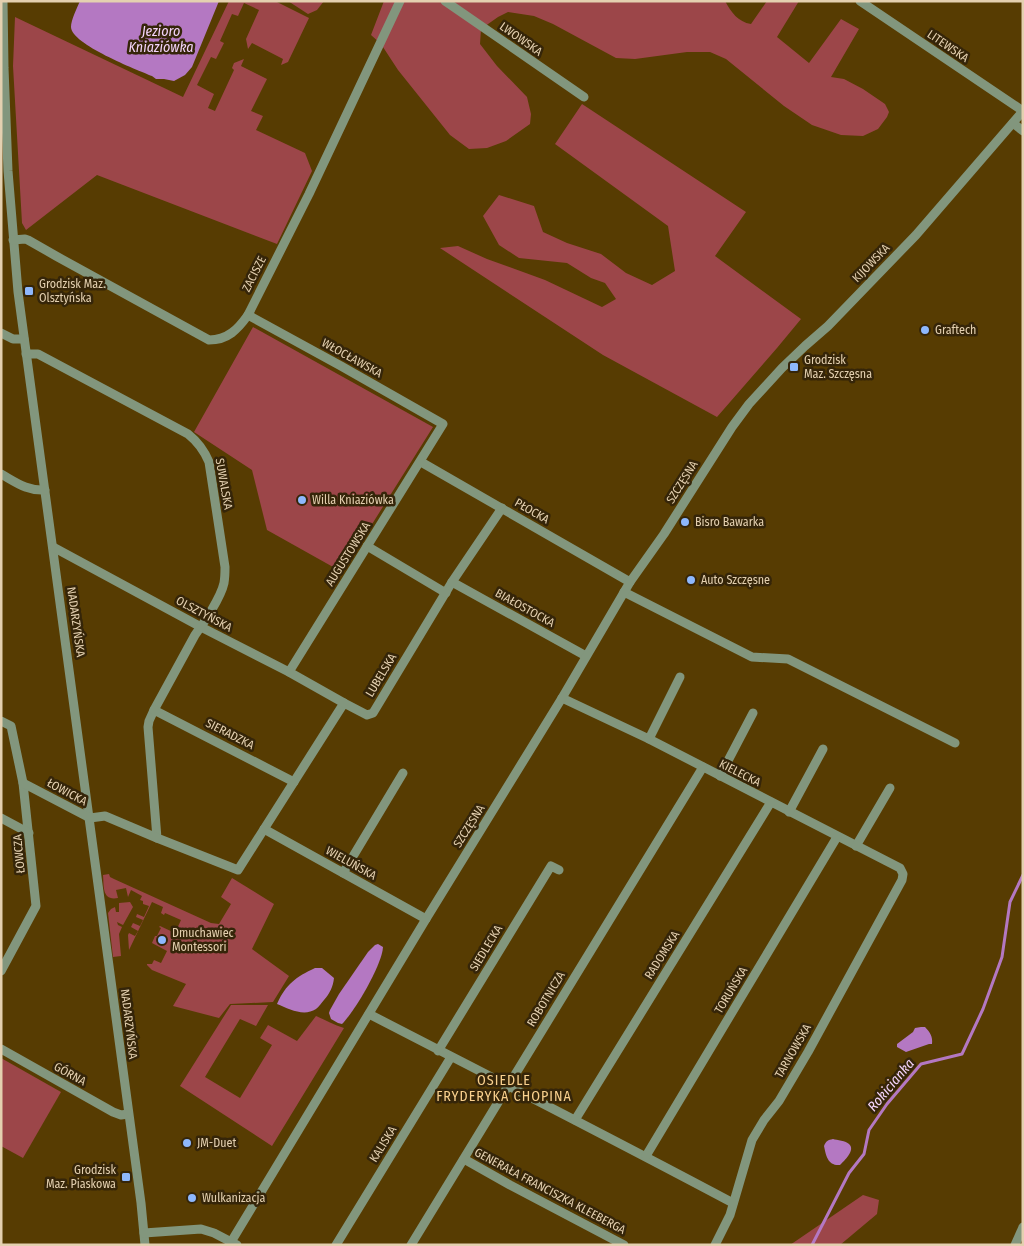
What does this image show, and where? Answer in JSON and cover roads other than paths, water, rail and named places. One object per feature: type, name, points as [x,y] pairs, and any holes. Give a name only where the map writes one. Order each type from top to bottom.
[{"type":"street","name":"NADARZYŃSKA","points":[[3,1],[9,185],[24,339],[90,818],[145,1245]]},
{"type":"street","name":"ZACISZE","points":[[13,240],[28,240],[210,340],[217,340],[230,335],[248,315],[309,194],[400,1]]},
{"type":"street","name":"LWOWSKA","points":[[445,1],[584,97]]},
{"type":"street","name":"LITEWSKA","points":[[860,1],[1023,111]]},
{"type":"street","name":"KIJOWSKA","points":[[732,427],[749,404],[782,368],[828,326],[916,234],[1023,111]]},
{"type":"street","points":[[1013,123],[1023,131]]},
{"type":"street","name":"WŁOCŁAWSKA","points":[[248,315],[443,424]]},
{"type":"street","points":[[1,333],[13,339],[24,339]]},
{"type":"street","name":"SUWALSKA","points":[[26,354],[38,354],[188,434],[195,439],[206,453],[211,471],[225,575],[222,590],[154,710]]},
{"type":"street","name":"AUGUSTOWSKA","points":[[289,672],[443,424]]},
{"type":"street","name":"SZCZĘSNA","points":[[234,1243],[369,1014],[562,698],[630,582],[664,534],[732,427]]},
{"type":"street","name":"PŁOCKA","points":[[420,462],[630,582]]},
{"type":"street","points":[[1,474],[24,488],[36,491],[45,490]]},
{"type":"street","name":"LUBELSKA","points":[[344,704],[367,715],[373,713],[452,582],[502,508]]},
{"type":"street","points":[[367,546],[446,592]]},
{"type":"street","name":"OLSZTYŃSKA","points":[[53,547],[289,672],[344,704]]},
{"type":"street","name":"BIAŁOSTOCKA","points":[[452,582],[586,656]]},
{"type":"street","points":[[624,592],[752,657],[788,659],[955,743]]},
{"type":"street","points":[[649,739],[680,677]]},
{"type":"street","name":"KIELECKA","points":[[562,698],[649,739],[900,868],[903,874]]},
{"type":"street","points":[[264,829],[344,704]]},
{"type":"street","points":[[154,710],[148,727],[157,838]]},
{"type":"street","name":"SIERADZKA","points":[[154,710],[294,782]]},
{"type":"street","points":[[720,776],[753,713]]},
{"type":"street","name":"ŁOWCZA","points":[[1,721],[10,726],[23,783],[36,906],[1,971]]},
{"type":"street","points":[[789,812],[823,749]]},
{"type":"street","name":"ROBOTNICZA","points":[[411,1245],[703,767]]},
{"type":"street","points":[[343,873],[403,773]]},
{"type":"street","name":"ŁOWICKA","points":[[23,783],[90,818],[105,816],[238,870],[264,829]]},
{"type":"street","points":[[856,846],[890,788]]},
{"type":"street","name":"RADOMSKA","points":[[575,1120],[771,802]]},
{"type":"street","points":[[1,818],[29,833]]},
{"type":"street","name":"WIELUŃSKA","points":[[264,829],[426,919]]},
{"type":"street","name":"TORUŃSKA","points":[[646,1156],[837,837]]},
{"type":"street","name":"SIEDLECKA","points":[[438,1051],[551,866],[559,870]]},
{"type":"street","name":"TARNOWSKA","points":[[715,1245],[729,1218],[752,1140],[757,1130],[779,1101],[808,1052],[902,880],[903,874]]},
{"type":"street","points":[[369,1014],[646,1156],[733,1203]]},
{"type":"street","name":"GÓRNA","points":[[1,1049],[113,1112],[121,1115],[128,1114]]},
{"type":"street","name":"KALISKA","points":[[336,1245],[451,1057]]},
{"type":"street","name":"GENERAŁA FRANCISZKA KLEEBERGA","points":[[464,1159],[624,1245]]},
{"type":"street","points":[[1015,1245],[1023,1227]]},
{"type":"street","points":[[144,1233],[201,1229],[234,1243]]},
{"type":"water","name":"Jezioro Kniaziówka","points":[[80,1],[219,1],[192,67],[185,75],[174,81],[156,79],[106,56],[82,41],[74,34],[71,27]]},
{"type":"water","points":[[378,944],[383,947],[373,976],[347,1018],[342,1024],[338,1023],[331,1019],[330,1010],[368,952]]},
{"type":"water","points":[[315,968],[322,968],[334,978],[330,992],[317,1008],[302,1012],[277,1004],[284,991],[292,982]]},
{"type":"water","points":[[925,1027],[930,1033],[932,1044],[906,1052],[897,1047],[897,1044],[913,1032],[915,1028]]},
{"type":"water","points":[[833,1139],[846,1142],[851,1146],[849,1155],[840,1165],[833,1164],[828,1160],[824,1146],[827,1141]]},
{"type":"waterway","name":"Rokicianka","points":[[812,1245],[849,1173],[864,1154],[869,1130],[887,1104],[921,1064],[962,1054],[983,1009],[1002,957],[1010,902],[1023,875]]},
{"type":"place","name":"Grodzisk Maz. Olsztyńska","points":[[29,291]]},
{"type":"place","name":"Graftech","points":[[925,330]]},
{"type":"place","name":"Grodzisk Maz. Szczęsna","points":[[794,367]]},
{"type":"place","name":"Willa Kniaziówka","points":[[302,500]]},
{"type":"place","name":"Bisro Bawarka","points":[[685,522]]},
{"type":"place","name":"Auto Szczęsne","points":[[691,580]]},
{"type":"place","name":"Dmuchawiec Montessori","points":[[162,940]]},
{"type":"place","name":"JM-Duet","points":[[187,1143]]},
{"type":"place","name":"Grodzisk Maz. Piaskowa","points":[[126,1177]]},
{"type":"place","name":"Wulkanizacja","points":[[192,1198]]},
{"type":"district","name":"OSIEDLE FRYDERYKA CHOPINA","points":[[504,1088]]}]
